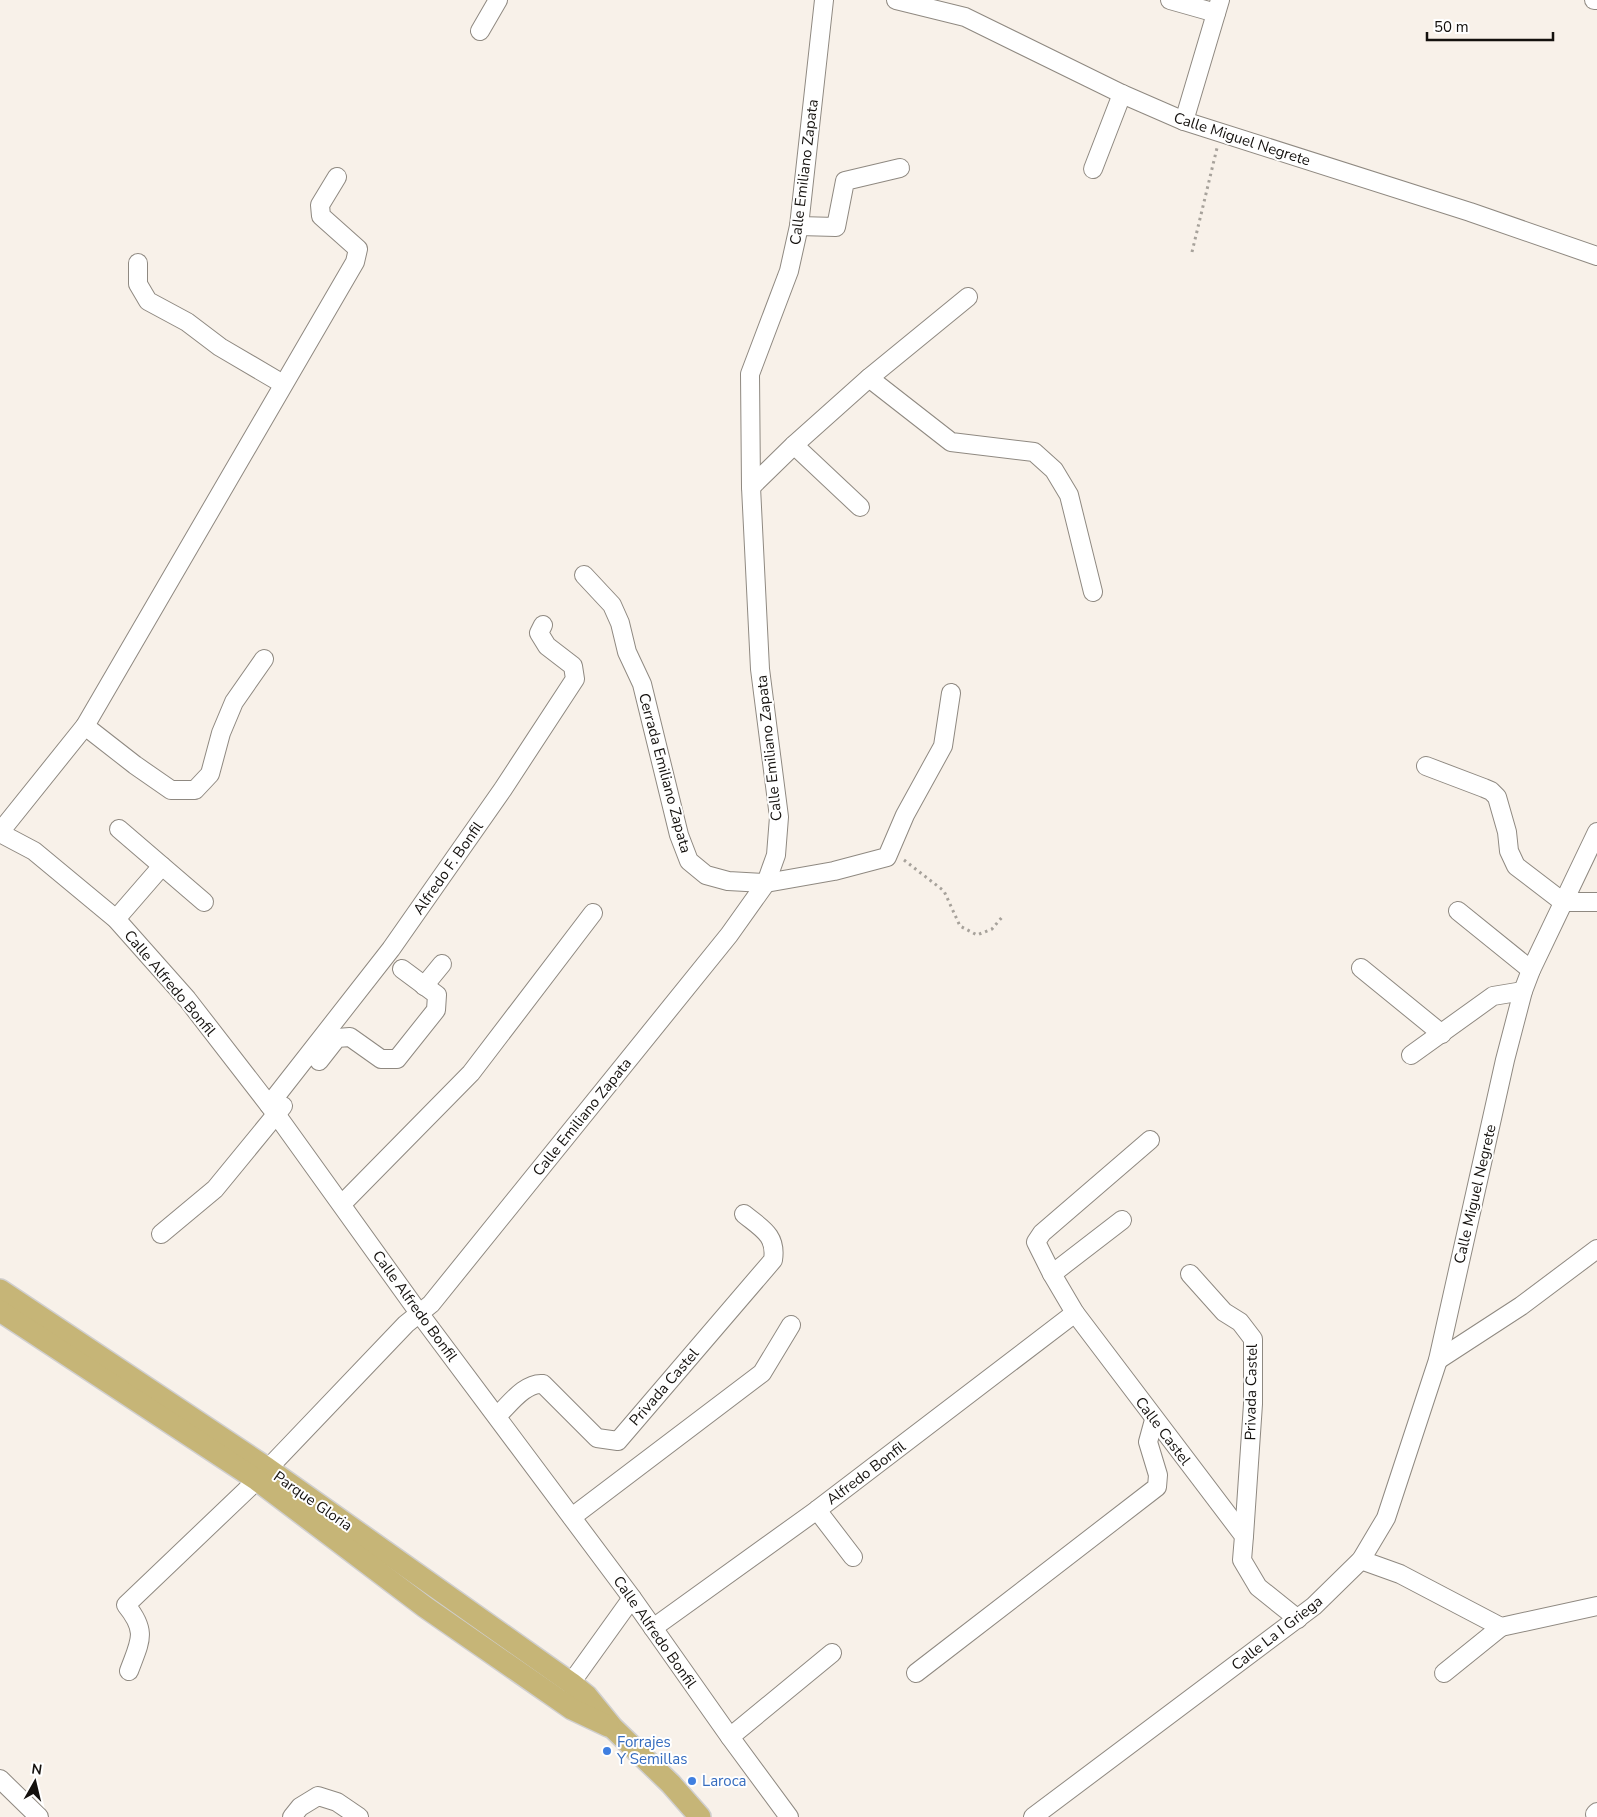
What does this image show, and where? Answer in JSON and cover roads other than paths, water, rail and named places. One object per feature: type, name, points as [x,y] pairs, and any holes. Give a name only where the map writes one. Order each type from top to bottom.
[{"type":"main road","name":"Parque Gloria","points":[[0,1290],[262,1474],[425,1607],[572,1709],[613,1728]]},
{"type":"main road","name":"Parque Gloria","points":[[0,1311],[262,1474],[438,1589],[571,1683],[587,1696],[613,1728],[671,1784],[700,1817]]},
{"type":"main road","points":[[425,1607],[438,1589]]},
{"type":"street","points":[[480,31],[498,0]]},
{"type":"street","name":"Calle Emiliano Zapata","points":[[129,1671],[142,1638],[136,1616],[126,1604],[262,1474],[406,1324],[431,1304],[723,942],[766,883],[776,855],[779,817],[760,669],[751,487],[750,374],[789,271],[799,226],[824,0]]},
{"type":"street","name":"Calle Miguel Negrete","points":[[896,0],[964,18],[1122,94],[1184,121],[1470,212],[1597,256]]},
{"type":"street","points":[[1170,0],[1218,6],[1184,121]]},
{"type":"street","points":[[1093,169],[1122,94]]},
{"type":"street","points":[[799,226],[836,227],[845,180],[900,168]]},
{"type":"street","points":[[0,832],[84,726],[355,262],[358,249],[321,216],[320,204],[337,177]]},
{"type":"street","points":[[138,263],[138,284],[148,300],[187,322],[220,347],[283,384]]},
{"type":"street","points":[[751,487],[794,445],[869,378],[968,297]]},
{"type":"street","points":[[869,378],[950,442],[1034,452],[1054,470],[1069,495],[1093,592]]},
{"type":"street","points":[[794,445],[860,507]]},
{"type":"street","name":"Cerrada Emiliano Zapata","points":[[584,575],[612,605],[620,623],[627,652],[642,684],[679,835],[689,861],[706,875],[728,880],[766,883],[834,871],[886,857],[905,815],[943,746],[951,693]]},
{"type":"street","name":"Alfredo F. Bonfil","points":[[272,1110],[391,949],[504,789],[575,679],[573,666],[546,646],[539,633],[543,625]]},
{"type":"street","points":[[84,726],[171,790],[195,790],[210,774],[221,733],[234,702],[264,659]]},
{"type":"street","points":[[1426,766],[1491,791],[1497,797],[1507,832],[1509,851],[1516,866],[1563,902],[1597,902]]},
{"type":"street","points":[[119,828],[204,902]]},
{"type":"street","name":"Calle Alfredo Bonfil","points":[[0,832],[34,851],[116,919],[187,999],[342,1204],[419,1313],[632,1598],[789,1817]]},
{"type":"street","name":"Calle Miguel Negrete","points":[[1361,1560],[1386,1518],[1438,1360],[1505,1060],[1523,991],[1531,970],[1597,832]]},
{"type":"street","points":[[116,919],[162,866]]},
{"type":"street","points":[[1458,910],[1531,970]]},
{"type":"street","points":[[342,1204],[471,1073],[593,913]]},
{"type":"street","points":[[424,986],[442,964]]},
{"type":"street","points":[[1361,968],[1442,1034]]},
{"type":"street","points":[[161,1234],[215,1189],[272,1110],[337,1038],[350,1037],[381,1059],[397,1059],[436,1010],[437,995],[402,969]]},
{"type":"street","points":[[1411,1055],[1493,996],[1523,991]]},
{"type":"street","name":"Calle Castel","points":[[1150,1140],[1042,1233],[1036,1242],[1075,1313],[1154,1420],[1244,1536]]},
{"type":"street","name":"Privada Castel","points":[[497,1416],[522,1392],[538,1384],[543,1384],[597,1438],[618,1441],[773,1260],[775,1249],[770,1235],[744,1214]]},
{"type":"street","points":[[1052,1274],[1122,1220]]},
{"type":"street","points":[[1438,1360],[1521,1306],[1597,1249]]},
{"type":"street","name":"Privada Castel","points":[[1190,1274],[1224,1312],[1240,1322],[1253,1339],[1253,1404],[1244,1536]]},
{"type":"street","name":"Alfredo Bonfil","points":[[653,1628],[817,1510],[1075,1313]]},
{"type":"street","points":[[572,1517],[762,1374],[791,1325]]},
{"type":"street","points":[[916,1673],[1156,1487],[1158,1475],[1148,1442],[1154,1420]]},
{"type":"street","points":[[817,1510],[853,1557]]},
{"type":"street","points":[[1244,1536],[1242,1560],[1258,1586],[1298,1618]]},
{"type":"street","points":[[1361,1560],[1400,1574],[1501,1627]]},
{"type":"street","name":"Calle La I Griega","points":[[1033,1817],[1314,1606],[1361,1560]]},
{"type":"street","points":[[571,1683],[632,1598]]},
{"type":"street","points":[[1444,1673],[1501,1627],[1597,1606]]},
{"type":"street","points":[[730,1737],[832,1653]]},
{"type":"street","points":[[0,1779],[39,1817]]},
{"type":"street","points":[[292,1817],[300,1807],[318,1796],[337,1802],[359,1817]]},
{"type":"place","name":"Forrajes Y Semillas","points":[[607,1751]]},
{"type":"place","name":"Laroca","points":[[692,1781]]}]
